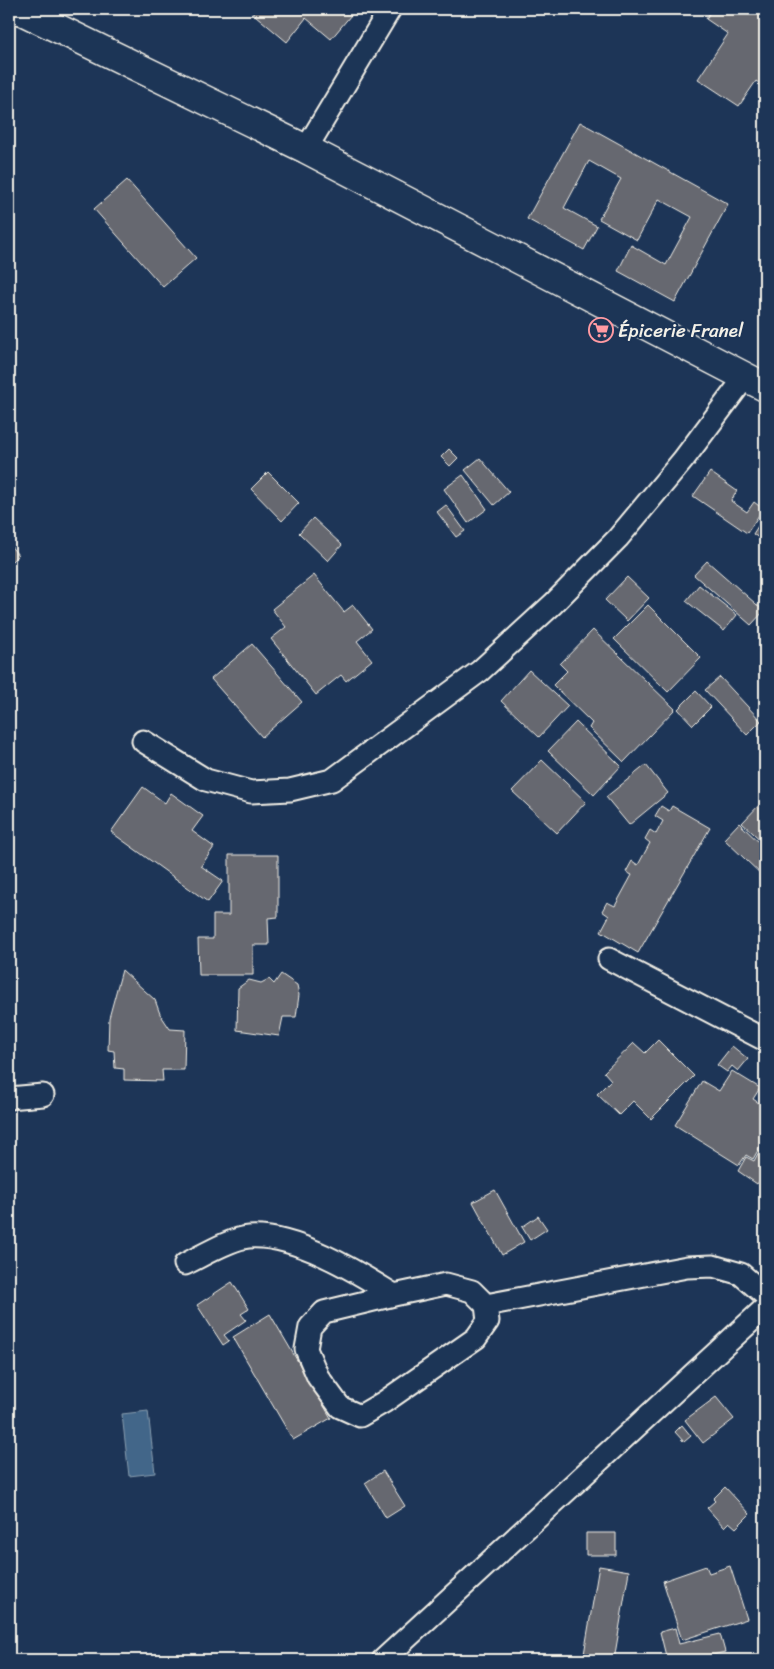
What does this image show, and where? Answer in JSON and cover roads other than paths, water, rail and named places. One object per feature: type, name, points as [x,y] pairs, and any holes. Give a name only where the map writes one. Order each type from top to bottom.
[{"type":"street","points":[[18,9],[306,149],[755,382],[683,460],[618,538],[553,604],[480,671],[332,780],[290,790],[251,792],[206,780],[143,741]]},
{"type":"street","points":[[306,149],[390,9]]},
{"type":"street","points":[[609,959],[765,1040]]},
{"type":"street","points":[[9,1098],[43,1095]]},
{"type":"street","points":[[185,1264],[224,1245],[247,1237],[274,1238],[311,1251],[354,1270],[394,1295]]},
{"type":"street","points":[[486,1305],[687,1267],[713,1266],[741,1274],[765,1295]]},
{"type":"street","points":[[446,1284],[472,1291],[486,1305],[488,1322],[476,1338],[384,1402],[360,1416],[340,1407],[318,1377],[306,1349],[310,1327],[324,1312],[394,1295],[446,1284]]},
{"type":"street","points":[[383,1660],[765,1308]]},
{"type":"water","points":[[148,1411],[155,1473],[129,1476],[122,1414]]},
{"type":"place","name":"Épicerie Franel","points":[[601,330]]}]
